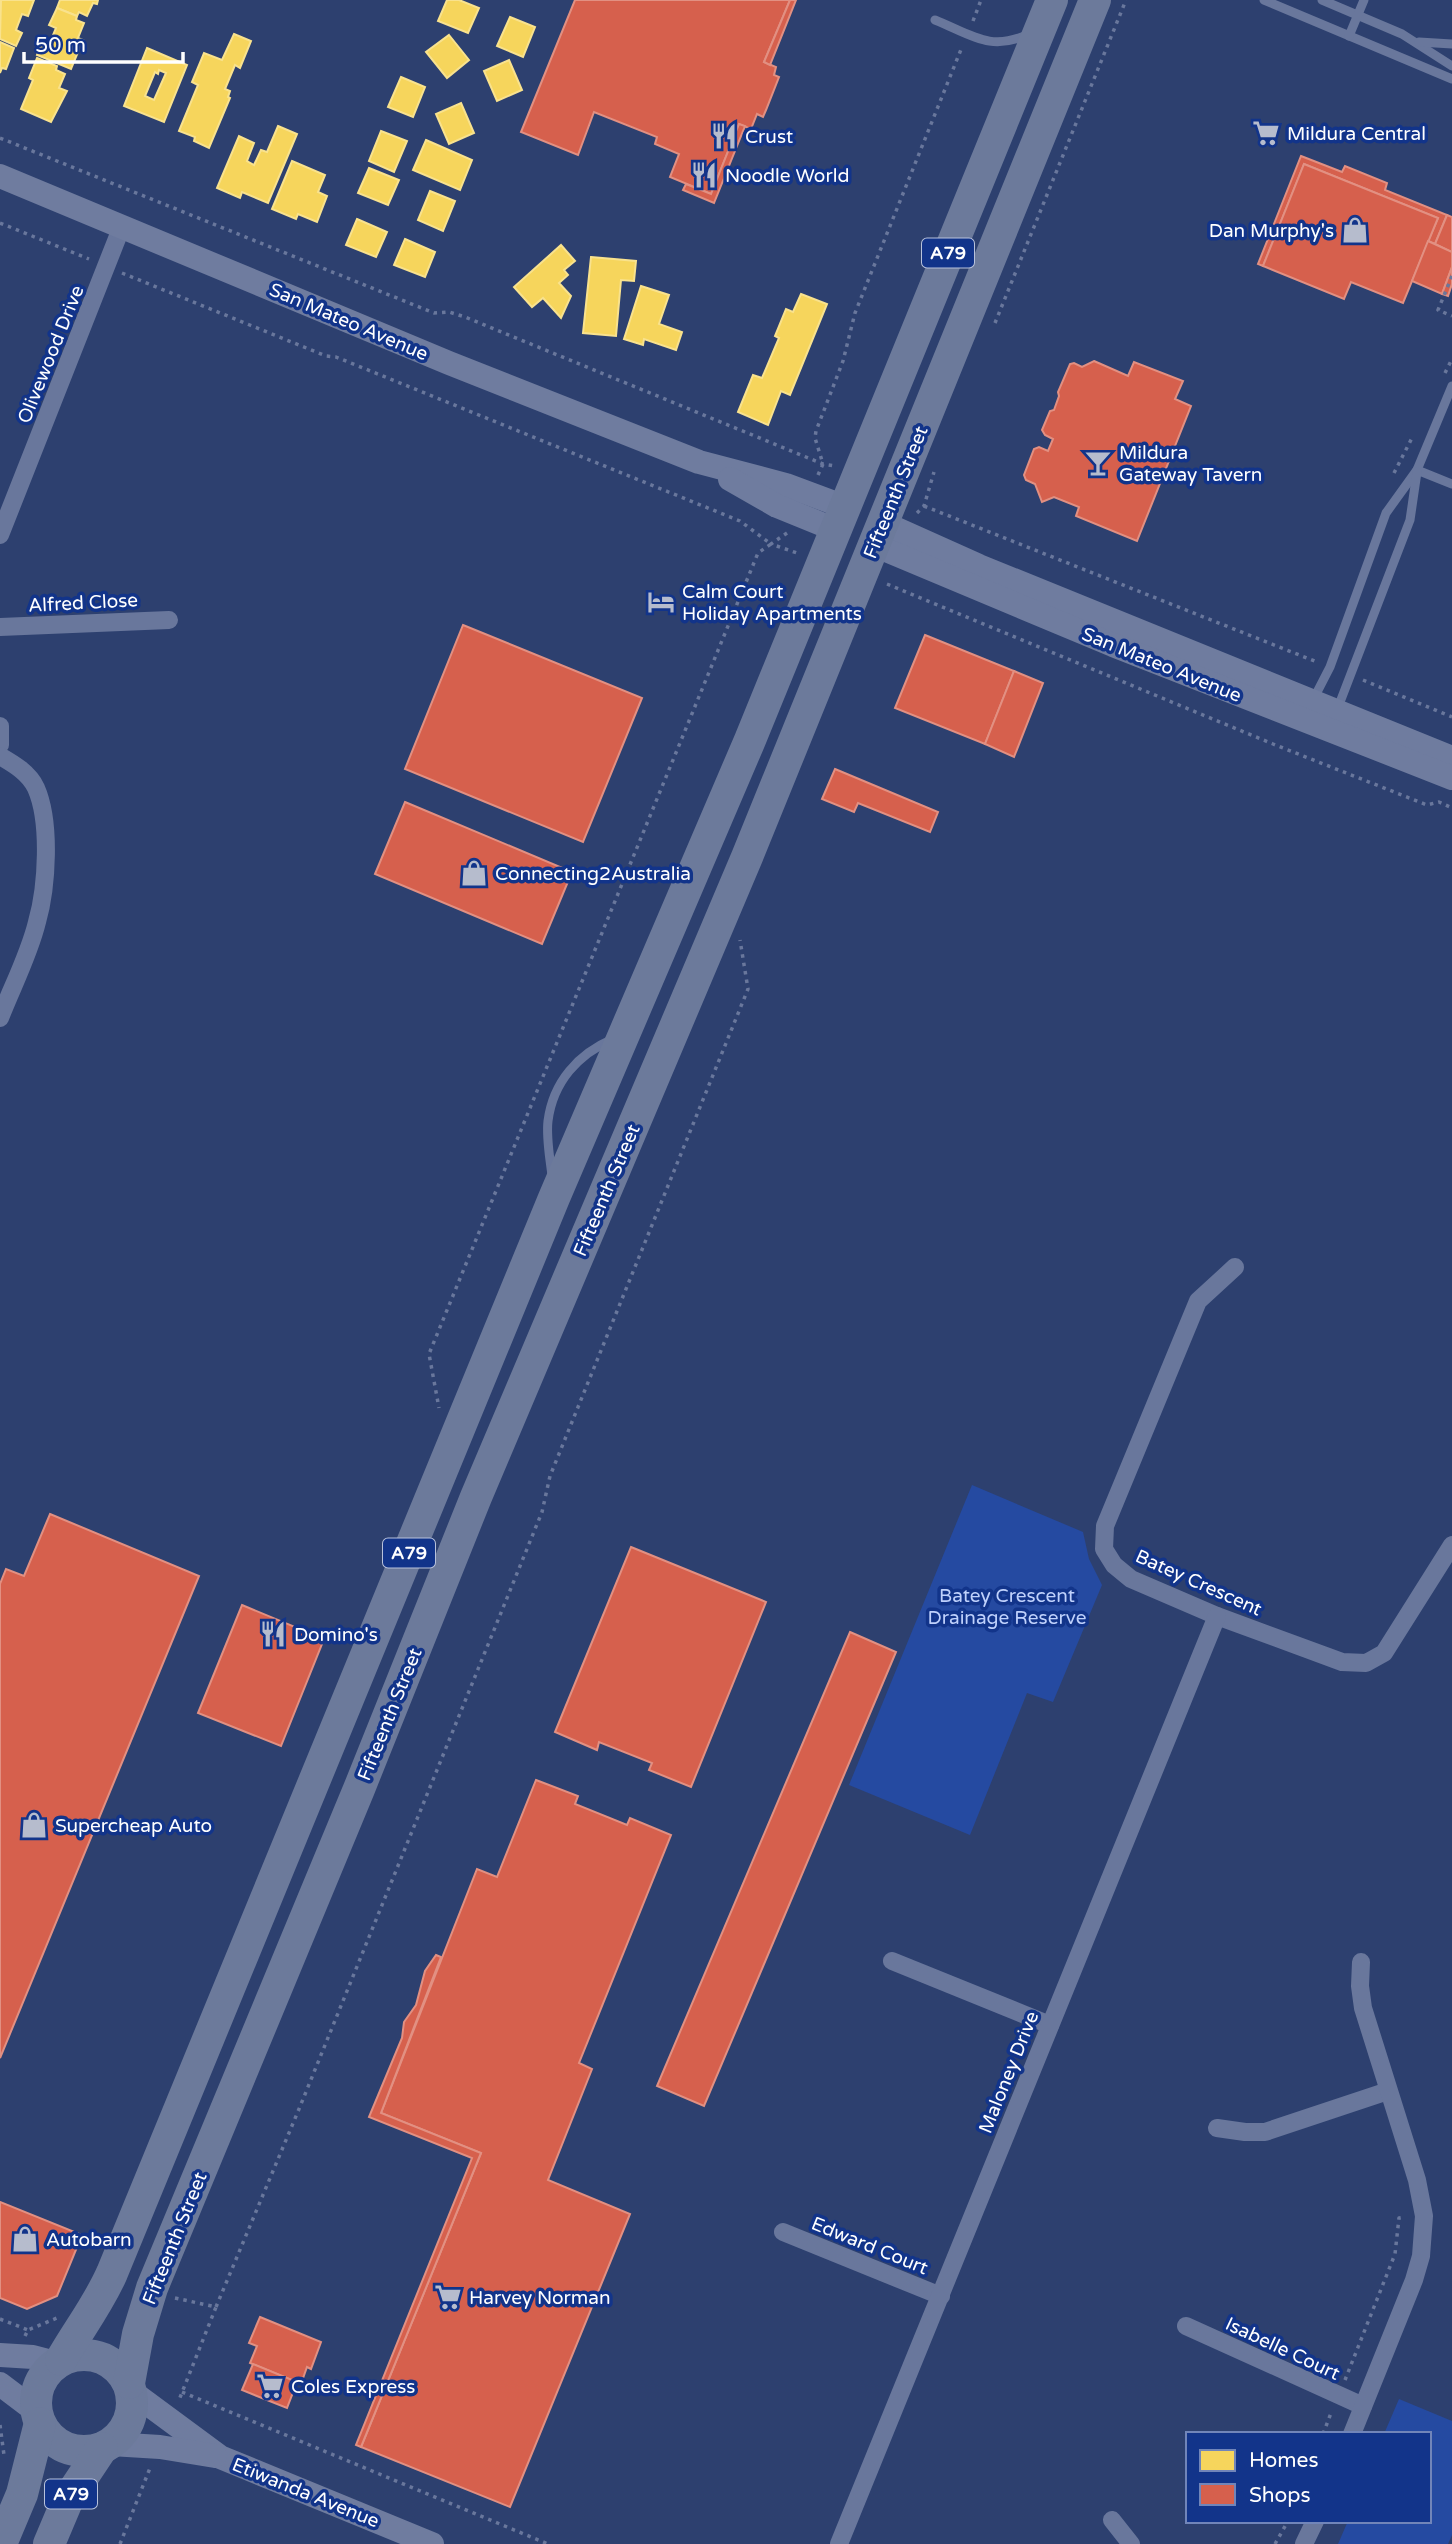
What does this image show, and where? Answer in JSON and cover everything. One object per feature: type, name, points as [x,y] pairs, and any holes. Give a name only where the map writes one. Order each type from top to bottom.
[{"type":"highway","name":"A79","points":[[106,2446],[88,2451],[66,2447],[48,2435],[39,2417],[36,2398],[39,2385],[93,2312],[112,2273],[554,1198],[750,740],[1052,0]]},
{"type":"highway","name":"Fifteenth Street","points":[[130,2387],[138,2334],[152,2288],[233,2097],[544,1335],[747,857],[891,539],[894,490],[1095,0]]},
{"type":"highway","points":[[840,519],[891,539]]},
{"type":"highway","points":[[707,838],[747,857]]},
{"type":"highway","points":[[356,1680],[396,1696]]},
{"type":"highway","points":[[58,2362],[76,2355],[92,2355],[107,2360],[120,2370],[130,2387]]},
{"type":"highway","name":"A79","points":[[56,2538],[68,2499],[106,2446],[122,2434],[130,2421],[133,2406],[130,2387]]},
{"type":"highway","name":"A79","points":[[1,2544],[22,2494],[39,2417]]},
{"type":"street","name":"San Mateo Avenue","points":[[0,176],[449,363],[699,462],[786,485],[840,519]]},
{"type":"street","name":"Olivewood Drive","points":[[0,534],[122,226]]},
{"type":"street","name":"San Mateo Avenue","points":[[891,539],[979,566],[1452,758]]},
{"type":"street","name":"San Mateo Avenue","points":[[891,539],[1113,645],[1452,778]]},
{"type":"street","name":"Alfred Close","points":[[0,627],[169,620]]},
{"type":"street","points":[[0,726],[0,745]]},
{"type":"street","points":[[0,756],[20,767],[35,786],[42,807],[44,829],[44,887],[37,923],[0,1018]]},
{"type":"street","name":"Batey Crescent","points":[[1236,1267],[1198,1301],[1105,1526],[1104,1549],[1114,1565],[1131,1579],[1217,1616],[1342,1662],[1366,1663],[1384,1653],[1452,1545]]},
{"type":"street","name":"Maloney Drive","points":[[839,2544],[1217,1616]]},
{"type":"street","points":[[892,1961],[1050,2025]]},
{"type":"street","points":[[1353,2432],[1414,2280],[1424,2236],[1422,2203],[1417,2180],[1363,2008],[1361,1962]]},
{"type":"street","points":[[1216,2128],[1245,2133],[1265,2132],[1388,2091]]},
{"type":"street","name":"Edward Court","points":[[783,2232],[940,2296]]},
{"type":"street","name":"Isabelle Court","points":[[1186,2326],[1363,2406]]},
{"type":"street","points":[[0,2355],[58,2362]]},
{"type":"street","points":[[0,2384],[39,2417]]},
{"type":"street","name":"Etiwanda Avenue","points":[[130,2387],[220,2457]]},
{"type":"street","name":"Etiwanda Avenue","points":[[106,2446],[160,2447],[220,2457],[432,2544]]},
{"type":"street","points":[[1112,2520],[1131,2544]]},
{"type":"street","points":[[1304,2544],[1314,2523]]},
{"type":"lane","points":[[1264,0],[1452,79]]},
{"type":"lane","points":[[1322,0],[1414,41],[1452,66]]},
{"type":"lane","points":[[1349,36],[1364,0]]},
{"type":"lane","points":[[935,20],[994,43],[1003,43],[1040,30]]},
{"type":"lane","points":[[1414,41],[1452,44]]},
{"type":"lane","points":[[1312,701],[1330,667],[1387,513],[1417,470],[1452,386]]},
{"type":"lane","points":[[1417,470],[1452,484]]},
{"type":"lane","points":[[1337,710],[1410,520],[1417,470]]},
{"type":"path","points":[[0,138],[434,313],[449,312],[465,317],[823,464],[815,438],[816,431],[843,361],[855,313],[981,0]]},
{"type":"path","points":[[991,331],[1126,0]]},
{"type":"path","points":[[0,223],[740,521],[771,544],[758,553],[752,565],[429,1354],[440,1410]]},
{"type":"path","points":[[1452,276],[1437,310],[1452,316]]},
{"type":"path","points":[[934,470],[925,506],[891,539],[886,587],[1427,805],[1439,802],[1452,808]]},
{"type":"path","points":[[894,490],[914,497],[925,506],[1330,667]]},
{"type":"path","points":[[1351,675],[1452,717]]},
{"type":"path","points":[[216,2307],[537,1524],[550,1476],[748,989],[740,939]]},
{"type":"path","points":[[1324,2432],[1395,2254],[1399,2218]]},
{"type":"path","points":[[0,2319],[28,2330],[58,2317]]},
{"type":"path","points":[[182,2392],[548,2544]]},
{"type":"path","points":[[0,2426],[4,2458]]},
{"type":"path","points":[[1275,2544],[1287,2523]]},
{"type":"green space","name":"Batey Crescent Drainage Reserve","points":[[972,1485],[1083,1532],[1089,1559],[1102,1585],[1053,1702],[1027,1693],[970,1835],[849,1785]]},
{"type":"green space","points":[[1399,2399],[1452,2421],[1452,2535],[1448,2544],[1338,2544],[1347,2523],[1431,2523],[1431,2432],[1385,2432]]},
{"type":"building: Homes","points":[[1,0],[34,0],[28,16],[22,14],[16,30],[22,33],[16,46],[0,39]]},
{"type":"building: Homes","points":[[60,0],[98,0],[97,4],[93,3],[87,16],[79,12],[77,16],[57,8]]},
{"type":"building: Homes","points":[[447,0],[459,0],[479,8],[468,33],[438,21]]},
{"type":"building: Homes","points":[[57,8],[77,16],[76,20],[84,23],[78,38],[83,40],[71,69],[37,55],[42,42],[49,45],[56,28],[49,25]]},
{"type":"building: Homes","points":[[510,17],[535,27],[523,57],[497,46]]},
{"type":"building: Homes","points":[[234,34],[251,41],[240,68],[235,65],[225,89],[230,91],[230,98],[209,148],[194,141],[195,137],[179,131],[198,85],[192,82],[204,53],[222,60]]},
{"type":"building: Homes","points":[[449,35],[469,60],[447,78],[426,52]]},
{"type":"building: Homes","points":[[0,42],[14,48],[6,69],[2,68],[0,73]]},
{"type":"building: Homes","points":[[147,48],[187,65],[164,122],[124,106]],"holes":[[[159,70],[166,73],[154,100],[145,96],[155,72],[158,74]]]},
{"type":"building: Homes","points":[[37,58],[57,66],[56,70],[65,74],[59,88],[67,91],[51,122],[21,109],[33,80],[29,78]]},
{"type":"building: Homes","points":[[509,60],[522,90],[497,101],[484,71]]},
{"type":"building: Homes","points":[[401,77],[425,87],[413,117],[388,107]]},
{"type":"building: Homes","points":[[461,103],[474,133],[449,144],[436,114]]},
{"type":"building: Homes","points":[[278,126],[297,134],[268,203],[242,192],[240,198],[217,188],[239,136],[254,143],[247,161],[254,165],[261,150],[267,152]]},
{"type":"building: Homes","points":[[381,131],[407,141],[394,172],[369,161]]},
{"type":"building: Homes","points":[[426,140],[472,160],[460,190],[413,170]]},
{"type":"building: Homes","points":[[292,161],[325,175],[318,192],[327,196],[317,222],[298,214],[296,219],[272,209]]},
{"type":"building: Homes","points":[[369,168],[399,180],[388,205],[358,193]]},
{"type":"building: Homes","points":[[430,191],[455,201],[443,231],[418,220]]},
{"type":"building: Homes","points":[[357,219],[387,232],[376,257],[346,245]]},
{"type":"building: Homes","points":[[405,239],[435,252],[425,277],[394,265]]},
{"type":"building: Homes","points":[[561,245],[575,261],[564,270],[568,275],[559,283],[571,296],[561,318],[543,298],[532,307],[514,287]]},
{"type":"building: Homes","points":[[591,257],[636,261],[634,281],[621,280],[616,336],[583,333]]},
{"type":"building: Homes","points":[[641,286],[669,295],[659,324],[682,332],[676,350],[644,339],[643,345],[624,339]]},
{"type":"building: Homes","points":[[801,294],[827,304],[790,395],[781,391],[768,425],[738,412],[753,375],[762,378],[779,338],[775,336],[786,309],[793,312]]},
{"type":"building: Shops","points":[[575,0],[790,0],[764,62],[776,67],[774,75],[779,77],[766,110],[763,117],[757,114],[751,129],[739,124],[711,194],[670,177],[679,154],[655,144],[657,137],[594,112],[578,155],[521,132]]},
{"type":"building: Shops","points":[[790,0],[796,0],[770,65],[764,62]]},
{"type":"building: Shops","points":[[739,124],[745,126],[714,203],[683,190],[686,184],[711,194]]},
{"type":"building: Shops","points":[[1301,156],[1342,172],[1345,166],[1387,183],[1385,190],[1447,215],[1435,244],[1428,241],[1438,218],[1304,164],[1263,266],[1258,264]]},
{"type":"building: Shops","name":"Dan Murphy's","points":[[1304,164],[1438,218],[1403,303],[1351,282],[1344,299],[1263,266]]},
{"type":"building: Shops","points":[[1447,215],[1452,217],[1452,252],[1435,244]]},
{"type":"building: Shops","points":[[1428,241],[1452,252],[1452,267],[1442,294],[1412,281]]},
{"type":"building: Shops","points":[[1452,267],[1452,284],[1448,296],[1442,294]]},
{"type":"building: Shops","name":"Mildura Gateway Tavern","points":[[1094,361],[1128,376],[1134,362],[1183,381],[1175,399],[1191,406],[1137,541],[1076,516],[1079,507],[1054,497],[1042,502],[1035,484],[1026,480],[1024,475],[1034,449],[1039,447],[1048,451],[1053,439],[1042,430],[1050,411],[1054,410],[1058,392],[1070,364],[1082,367]]},
{"type":"building: Shops","points":[[463,625],[642,698],[583,842],[405,769]]},
{"type":"building: Shops","points":[[925,635],[1014,671],[985,744],[895,708]]},
{"type":"building: Shops","points":[[1014,671],[1043,683],[1014,757],[985,744]]},
{"type":"building: Shops","points":[[835,769],[938,812],[930,832],[858,803],[854,812],[822,799]]},
{"type":"building: Shops","name":"Connecting2Australia","points":[[405,802],[572,872],[542,944],[375,874]]},
{"type":"building: Shops","points":[[50,1514],[199,1576],[0,2058],[0,1584],[6,1569],[24,1576]]},
{"type":"building: Shops","points":[[631,1547],[766,1602],[691,1787],[649,1770],[652,1763],[599,1742],[597,1750],[555,1732]]},
{"type":"building: Shops","points":[[242,1605],[324,1639],[281,1746],[198,1713]]},
{"type":"building: Shops","points":[[850,1632],[896,1652],[704,2106],[657,2086]]},
{"type":"building: Shops","points":[[536,1780],[578,1796],[575,1804],[627,1825],[630,1818],[671,1835],[579,2063],[592,2069],[548,2180],[630,2214],[510,2507],[361,2447],[481,2153],[381,2113],[477,1869],[497,1877]]},
{"type":"building: Shops","points":[[436,1955],[441,1957],[381,2113],[481,2153],[361,2447],[356,2445],[472,2158],[369,2117],[402,2038],[404,2022],[416,2005],[425,1971]]},
{"type":"building: Shops","points":[[0,2202],[82,2235],[57,2296],[27,2309],[0,2298]]},
{"type":"building: Shops","points":[[260,2317],[321,2342],[311,2369],[307,2367],[301,2384],[250,2363],[257,2346],[249,2343]]},
{"type":"building: Shops","name":"Coles Express","points":[[253,2364],[297,2382],[287,2408],[242,2390]]},
{"type":"place","name":"Mildura Central","points":[[1266,133]]},
{"type":"place","name":"Crust","points":[[724,136]]},
{"type":"place","name":"Noodle World","points":[[704,175]]},
{"type":"place","name":"Dan Murphy's","points":[[1355,230]]},
{"type":"place","name":"Mildura Gateway Tavern","points":[[1098,463]]},
{"type":"place","name":"Calm Court Holiday Apartments","points":[[661,602]]},
{"type":"place","name":"Connecting2Australia","points":[[474,873]]},
{"type":"place","name":"Domino's","points":[[273,1634]]},
{"type":"place","name":"Supercheap Auto","points":[[34,1825]]},
{"type":"place","name":"Autobarn","points":[[25,2239]]},
{"type":"place","name":"Harvey Norman","points":[[448,2297]]},
{"type":"place","name":"Coles Express","points":[[270,2386]]}]
